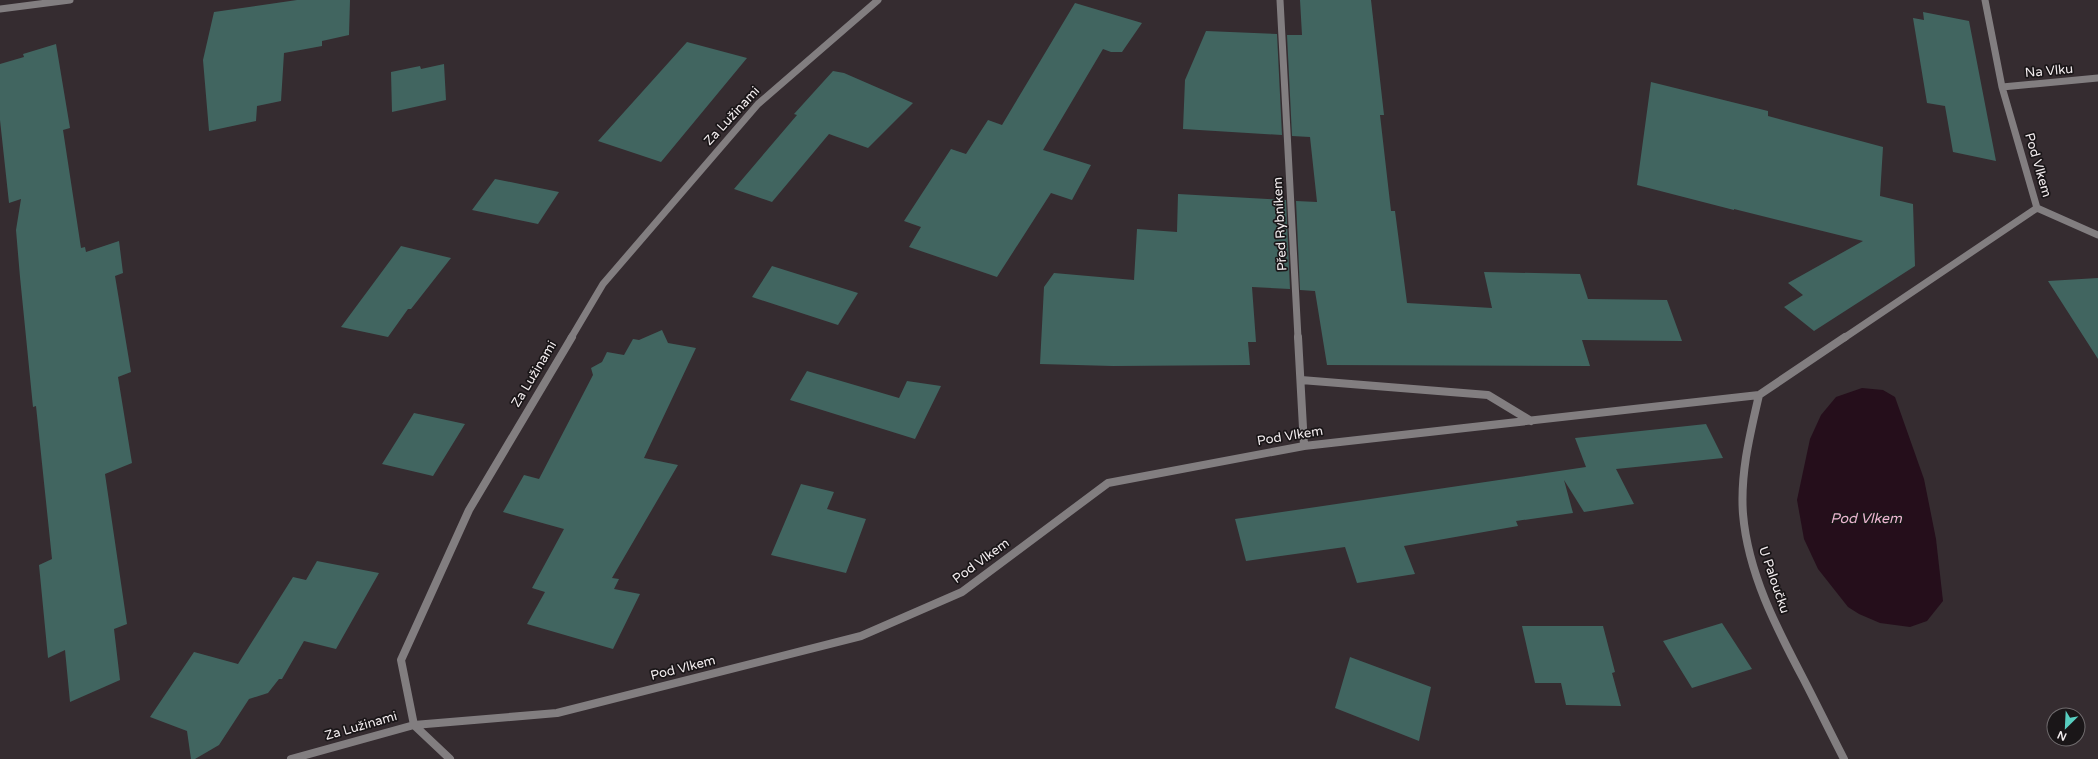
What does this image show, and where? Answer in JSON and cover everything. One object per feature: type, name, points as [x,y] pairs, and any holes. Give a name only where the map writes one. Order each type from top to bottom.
[{"type":"street","points":[[0,9],[70,0]]},
{"type":"street","name":"Za Lužinami","points":[[291,759],[414,725],[401,660],[469,510],[603,284],[758,104],[878,0]]},
{"type":"street","name":"Před Rybníkem","points":[[1280,0],[1304,446]]},
{"type":"street","name":"Pod Vlkem","points":[[414,725],[557,713],[862,636],[962,592],[1108,483],[1304,446],[1759,396],[2037,208],[2002,87],[1985,0]]},
{"type":"street","name":"Na Vlku","points":[[2002,87],[2098,78]]},
{"type":"street","points":[[2037,208],[2098,235]]},
{"type":"street","points":[[1301,380],[1488,395],[1530,421]]},
{"type":"street","name":"U Paloučku","points":[[1759,396],[1748,439],[1743,500],[1745,530],[1751,560],[1773,620],[1844,759]]},
{"type":"street","points":[[414,725],[450,759]]},
{"type":"water","name":"Pod Vlkem","points":[[1862,388],[1883,390],[1895,397],[1924,479],[1936,539],[1943,601],[1927,621],[1910,627],[1880,623],[1859,614],[1848,607],[1818,569],[1804,539],[1797,500],[1810,439],[1821,415],[1836,397]]},
{"type":"building","points":[[297,0],[350,0],[349,35],[322,41],[322,46],[284,53],[281,101],[257,106],[256,121],[209,131],[203,60],[214,12]]},
{"type":"building","points":[[1300,0],[1371,0],[1384,115],[1380,115],[1391,211],[1395,211],[1407,303],[1492,308],[1484,272],[1580,274],[1588,299],[1667,300],[1682,341],[1582,340],[1590,366],[1327,365],[1315,291],[1300,290],[1296,201],[1317,202],[1310,137],[1292,136],[1287,35],[1302,35]]},
{"type":"building","points":[[1075,3],[1142,23],[1122,52],[1111,52],[1103,49],[1043,150],[1091,165],[1072,200],[1051,193],[997,277],[909,247],[921,227],[904,221],[951,149],[966,154],[988,120],[1002,125]]},
{"type":"building","points":[[1923,12],[1969,21],[1996,161],[1953,152],[1945,106],[1927,103],[1913,18],[1924,20]]},
{"type":"building","points":[[1206,31],[1277,34],[1282,135],[1183,129],[1185,80]]},
{"type":"building","points":[[687,42],[747,58],[661,162],[598,141]]},
{"type":"building","points":[[56,44],[70,128],[63,130],[81,248],[85,247],[86,252],[119,241],[123,273],[115,276],[131,372],[118,377],[132,463],[105,474],[127,624],[114,629],[120,680],[70,702],[65,650],[48,658],[39,565],[52,559],[36,406],[33,407],[20,277],[16,230],[21,199],[9,203],[0,120],[0,64],[24,57],[23,54]]},
{"type":"building","points":[[444,64],[446,100],[392,112],[391,72],[420,66],[421,69]]},
{"type":"building","points":[[833,71],[844,73],[913,103],[868,148],[829,134],[772,202],[734,189],[797,115],[794,114]]},
{"type":"building","points":[[1651,82],[1768,111],[1768,116],[1883,147],[1880,196],[1913,204],[1915,266],[1814,331],[1784,307],[1803,295],[1788,283],[1863,241],[1637,185]]},
{"type":"building","points":[[495,179],[559,192],[538,224],[472,210]]},
{"type":"building","points":[[1178,194],[1286,200],[1290,289],[1252,287],[1256,342],[1248,342],[1250,365],[1113,366],[1040,364],[1044,287],[1054,273],[1134,280],[1137,229],[1177,232]]},
{"type":"building","points":[[401,246],[451,258],[411,309],[408,309],[388,337],[341,327]]},
{"type":"building","points":[[772,266],[858,293],[838,325],[752,297]]},
{"type":"building","points":[[2098,278],[2098,359],[2048,281]]},
{"type":"building","points":[[662,330],[668,343],[696,348],[644,458],[678,465],[612,578],[619,579],[614,589],[640,594],[613,649],[527,624],[545,592],[532,588],[564,529],[503,512],[524,475],[539,479],[593,375],[591,368],[602,362],[607,352],[624,355],[633,339],[639,340]]},
{"type":"building","points":[[807,371],[899,398],[907,381],[941,386],[915,439],[790,400]]},
{"type":"building","points":[[414,413],[465,424],[433,476],[382,464]]},
{"type":"building","points":[[1706,424],[1723,458],[1616,469],[1634,504],[1584,512],[1564,480],[1573,513],[1516,521],[1518,526],[1404,546],[1415,574],[1357,583],[1345,547],[1246,561],[1235,519],[1586,467],[1575,438]]},
{"type":"building","points":[[801,484],[834,492],[827,509],[866,519],[846,573],[771,555]]},
{"type":"building","points":[[317,561],[379,573],[336,649],[304,641],[282,679],[279,679],[268,693],[249,699],[219,745],[195,759],[191,759],[187,731],[150,717],[194,652],[238,664],[293,577],[306,580]]},
{"type":"building","points":[[1722,623],[1752,669],[1692,688],[1663,641]]},
{"type":"building","points":[[1522,626],[1603,626],[1615,672],[1612,673],[1621,706],[1566,705],[1561,683],[1535,683]]},
{"type":"building","points":[[1350,657],[1431,687],[1419,741],[1335,708]]}]
